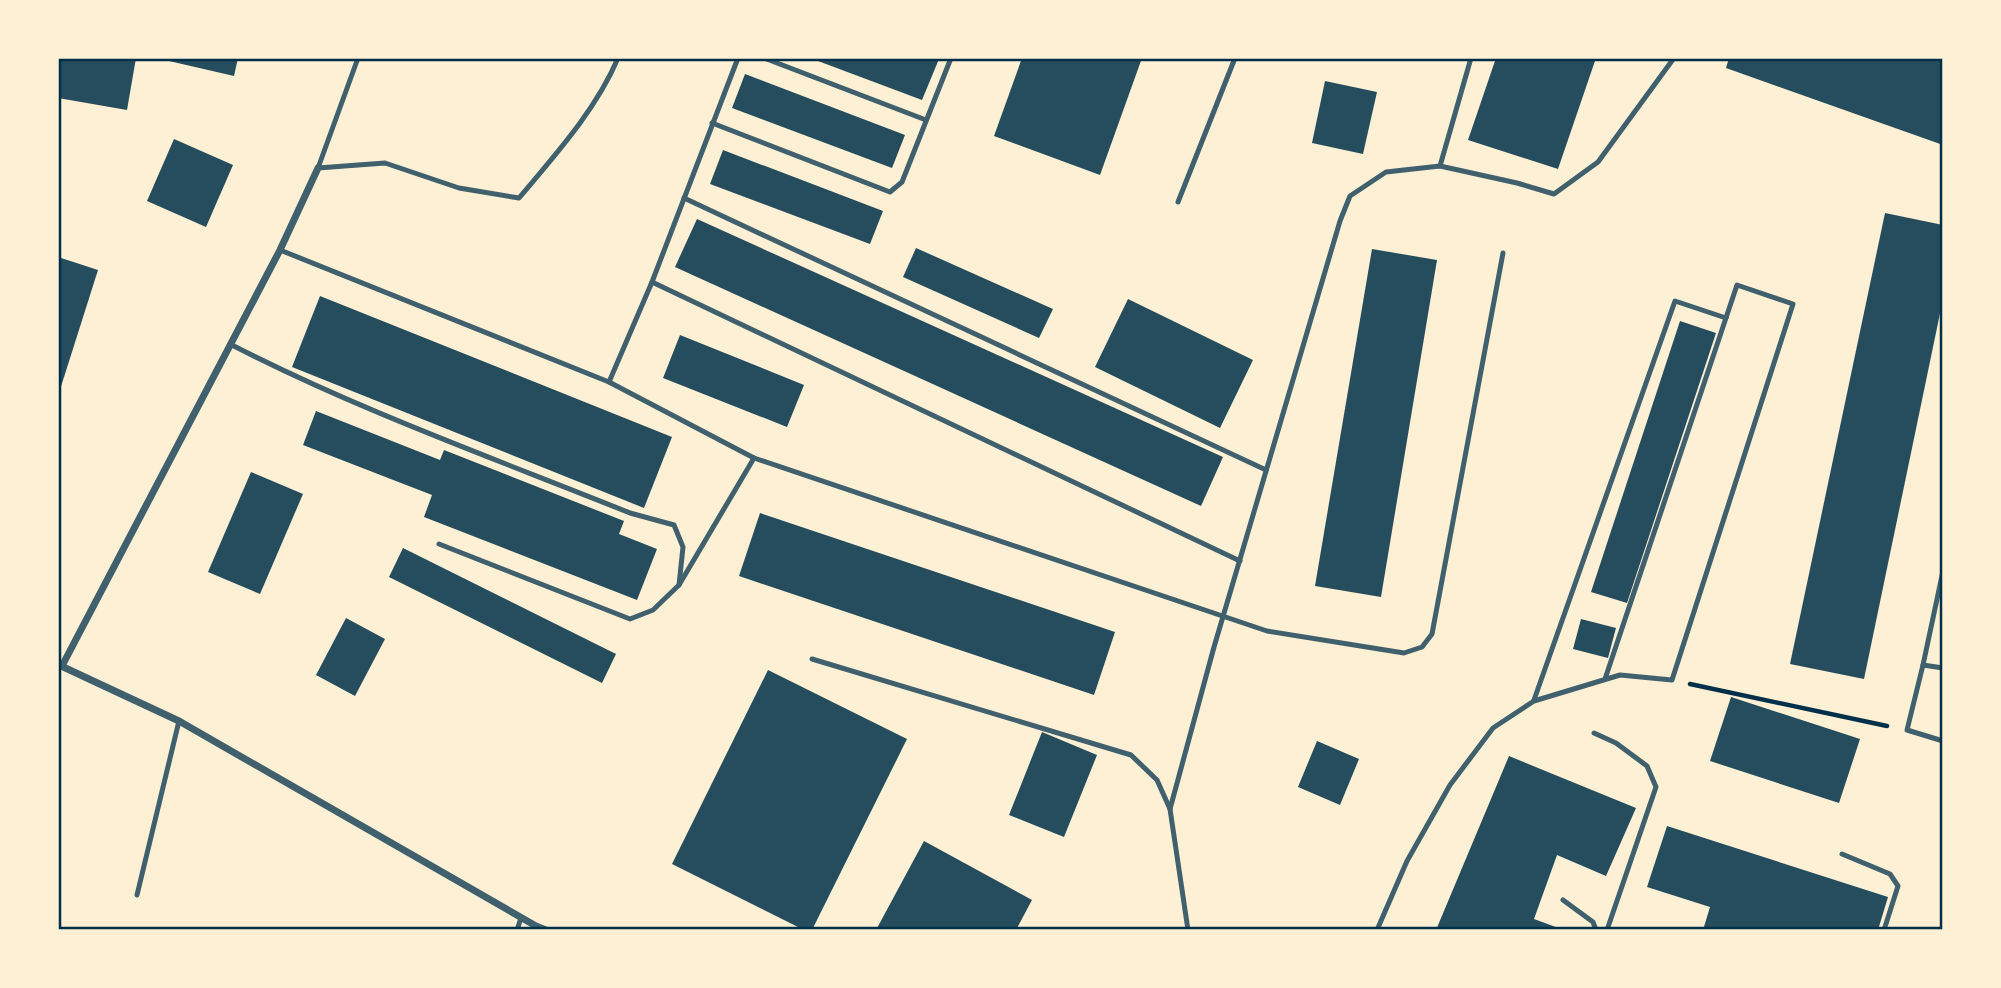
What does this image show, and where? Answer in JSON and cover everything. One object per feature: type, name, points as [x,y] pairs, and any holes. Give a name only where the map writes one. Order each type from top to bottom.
[{"type":"street","points":[[318,168],[280,250],[60,666],[179,721],[546,930]]},
{"type":"lane","points":[[358,58],[318,168],[385,163],[459,187],[519,198],[557,153],[607,83],[618,58]]},
{"type":"lane","points":[[609,382],[652,282],[738,58]]},
{"type":"lane","points":[[764,58],[926,120]]},
{"type":"lane","points":[[712,123],[890,192],[902,182],[951,58]]},
{"type":"lane","points":[[1178,202],[1235,58]]},
{"type":"lane","points":[[1440,166],[1471,58]]},
{"type":"lane","points":[[1170,809],[1223,616],[1336,234],[1350,196],[1386,173],[1440,166],[1554,194],[1598,162],[1674,58]]},
{"type":"lane","points":[[684,198],[1266,470]]},
{"type":"lane","points":[[280,250],[609,382],[754,458],[1267,631],[1404,653],[1422,647],[1432,634],[1503,253]]},
{"type":"lane","points":[[652,282],[1240,561]]},
{"type":"lane","points":[[1377,930],[1407,862],[1450,785],[1493,728],[1534,701],[1605,679],[1620,675],[1672,680],[1793,303],[1737,285],[1605,679]]},
{"type":"lane","points":[[1534,701],[1675,301],[1726,318]]},
{"type":"lane","points":[[230,344],[278,369],[351,401],[630,513],[674,525],[683,547],[679,585]]},
{"type":"lane","points":[[439,544],[630,619],[653,610],[679,585],[754,458]]},
{"type":"lane","points":[[1943,571],[1907,730],[1943,741]]},
{"type":"lane","points":[[812,659],[1131,755],[1157,780],[1170,809],[1188,930]]},
{"type":"lane","points":[[1923,665],[1943,668]]},
{"type":"lane","points":[[137,895],[179,721]]},
{"type":"lane","points":[[1594,733],[1616,743],[1647,766],[1656,788],[1607,930]]},
{"type":"lane","points":[[1842,854],[1890,874],[1898,886],[1884,930]]},
{"type":"lane","points":[[1563,900],[1593,922],[1596,930]]},
{"type":"lane","points":[[517,930],[521,918]]},
{"type":"path","points":[[1672,680],[1907,730]]},
{"type":"building","points":[[58,58],[136,58],[127,110],[58,98]]},
{"type":"building","points":[[169,58],[238,58],[234,76],[169,61]]},
{"type":"building","points":[[810,58],[937,58],[939,59],[922,100]]},
{"type":"building","points":[[1022,58],[1142,58],[1100,175],[994,136]]},
{"type":"building","points":[[1496,58],[1596,58],[1558,169],[1468,140]]},
{"type":"building","points":[[1729,58],[1943,58],[1943,145],[1726,68]]},
{"type":"building","points":[[745,74],[905,135],[892,168],[732,108]]},
{"type":"building","points":[[1325,81],[1377,92],[1363,154],[1312,143]]},
{"type":"building","points":[[174,139],[233,165],[206,227],[147,201]]},
{"type":"building","points":[[723,150],[883,211],[870,244],[710,184]]},
{"type":"building","points":[[1885,213],[1943,225],[1943,299],[1864,679],[1790,664]]},
{"type":"building","points":[[697,219],[1223,457],[1201,506],[675,267]]},
{"type":"building","points":[[916,248],[1053,309],[1039,338],[903,277]]},
{"type":"building","points":[[1372,249],[1437,260],[1381,597],[1315,586]]},
{"type":"building","points":[[58,257],[98,270],[58,396]]},
{"type":"building","points":[[320,296],[672,437],[644,508],[292,367]]},
{"type":"building","points":[[1128,299],[1253,360],[1220,428],[1095,367]]},
{"type":"building","points":[[1680,321],[1716,333],[1627,603],[1591,592]]},
{"type":"building","points":[[680,335],[804,385],[787,427],[663,378]]},
{"type":"building","points":[[316,411],[440,460],[444,450],[624,521],[619,534],[657,549],[637,600],[424,517],[432,495],[303,445]]},
{"type":"building","points":[[251,472],[303,494],[260,594],[208,572]]},
{"type":"building","points":[[760,513],[1115,632],[1094,695],[739,576]]},
{"type":"building","points":[[403,548],[616,654],[602,683],[389,577]]},
{"type":"building","points":[[346,618],[385,639],[355,696],[316,675]]},
{"type":"building","points":[[1581,619],[1616,628],[1608,658],[1573,649]]},
{"type":"building","points":[[768,670],[907,739],[812,930],[804,930],[672,864]]},
{"type":"building","points":[[1731,697],[1860,739],[1839,803],[1710,761]]},
{"type":"building","points":[[1042,732],[1097,755],[1064,837],[1009,815]]},
{"type":"building","points":[[1317,741],[1359,759],[1340,805],[1298,787]]},
{"type":"building","points":[[1509,756],[1636,808],[1606,876],[1557,855],[1534,919],[1564,930],[1436,930]]},
{"type":"building","points":[[1667,826],[1888,897],[1878,930],[1703,930],[1710,907],[1647,887]]},
{"type":"building","points":[[924,841],[1032,900],[1016,930],[876,930]]}]
